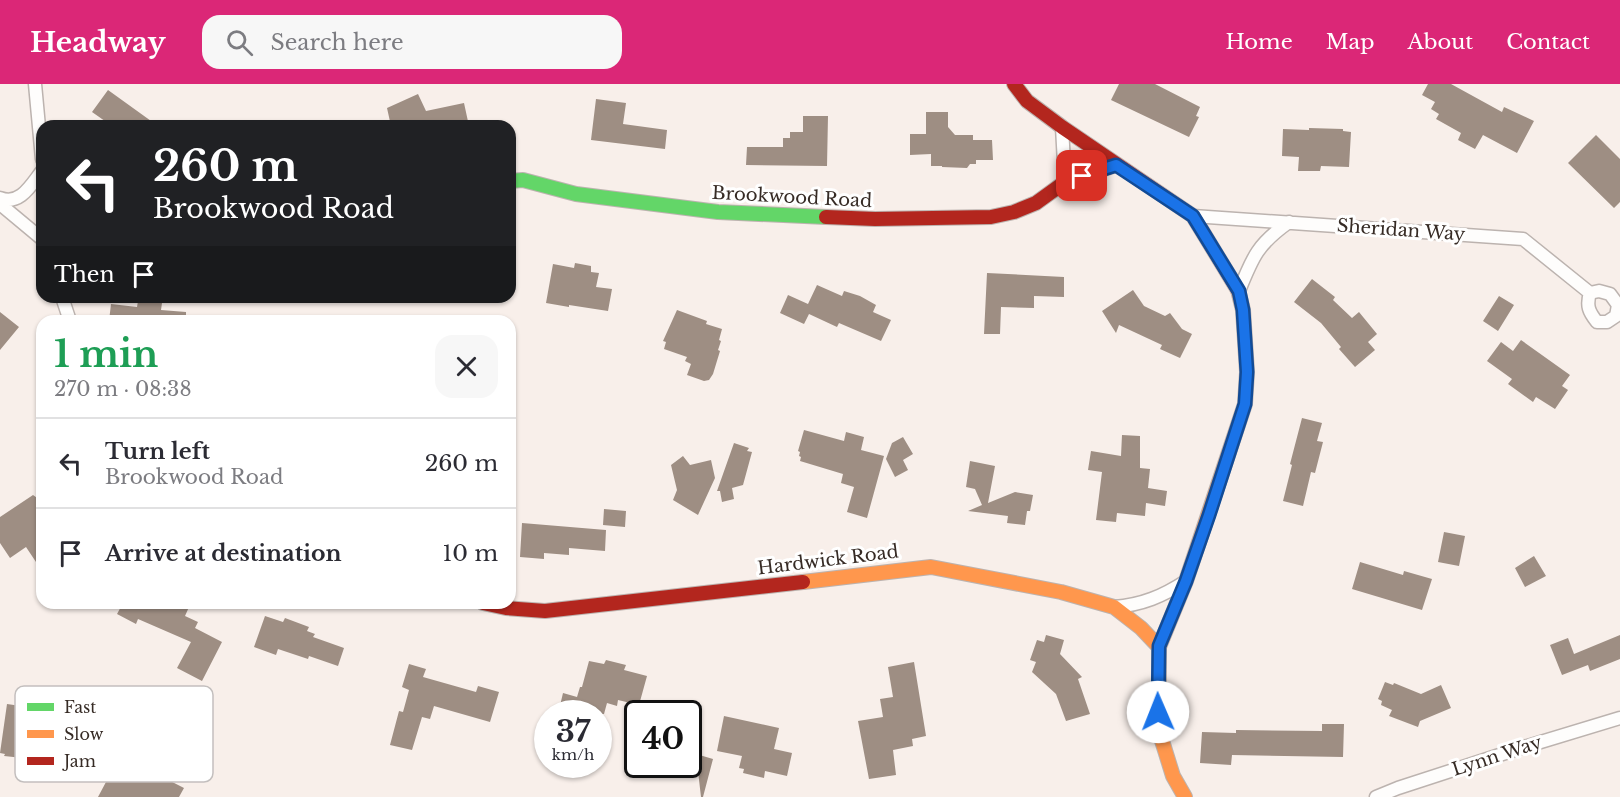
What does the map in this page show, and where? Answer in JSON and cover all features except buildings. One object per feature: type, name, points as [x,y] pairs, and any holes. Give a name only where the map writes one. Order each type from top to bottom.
[{"type":"street","points":[[35,84],[38,120]]},
{"type":"street","points":[[1014,84],[1027,101],[1062,127],[1193,216],[1239,291],[1243,310],[1247,372],[1245,404],[1186,581],[1159,646],[1159,731],[1173,776],[1185,797]]},
{"type":"street","points":[[1062,127],[1065,182]]},
{"type":"street","name":"Brookwood Road","points":[[516,181],[523,180],[576,194],[718,212],[876,219],[991,217],[1014,212],[1036,203],[1065,182],[1116,165]]},
{"type":"street","points":[[0,198],[7,201],[22,196],[36,178]]},
{"type":"street","points":[[0,204],[36,234]]},
{"type":"street","name":"Sheridan Way","points":[[1193,216],[1523,239],[1590,293]]},
{"type":"street","points":[[1239,291],[1252,259],[1269,236],[1289,222]]},
{"type":"street","name":"Hardwick Road","points":[[516,609],[545,611],[931,567],[1060,592],[1114,607],[1141,628],[1159,646]]},
{"type":"street","points":[[1114,607],[1135,605],[1164,595],[1186,581]]},
{"type":"street","name":"Lynn Way","points":[[1376,797],[1534,743],[1620,718]]},
{"type":"traffic: fast","points":[[516,181],[523,180],[576,194],[718,212],[826,217]]},
{"type":"traffic: slow","points":[[1185,797],[1173,776],[1159,731],[1159,647],[1186,581],[1245,404],[1247,372],[1243,310],[1238,290]]},
{"type":"traffic: slow","points":[[803,582],[931,567],[1061,592],[1114,607],[1141,628],[1159,647]]},
{"type":"traffic: jam","points":[[1014,84],[1027,101],[1062,127],[1193,216],[1238,290]]},
{"type":"traffic: jam","points":[[826,217],[875,219],[991,217],[1014,212],[1036,203],[1065,182],[1116,165]]},
{"type":"traffic: jam","points":[[516,609],[545,611],[803,582]]},
{"type":"route","points":[[1082,176],[1116,165],[1193,216],[1239,291],[1243,310],[1247,372],[1245,404],[1186,581],[1159,646],[1158,712]]}]
